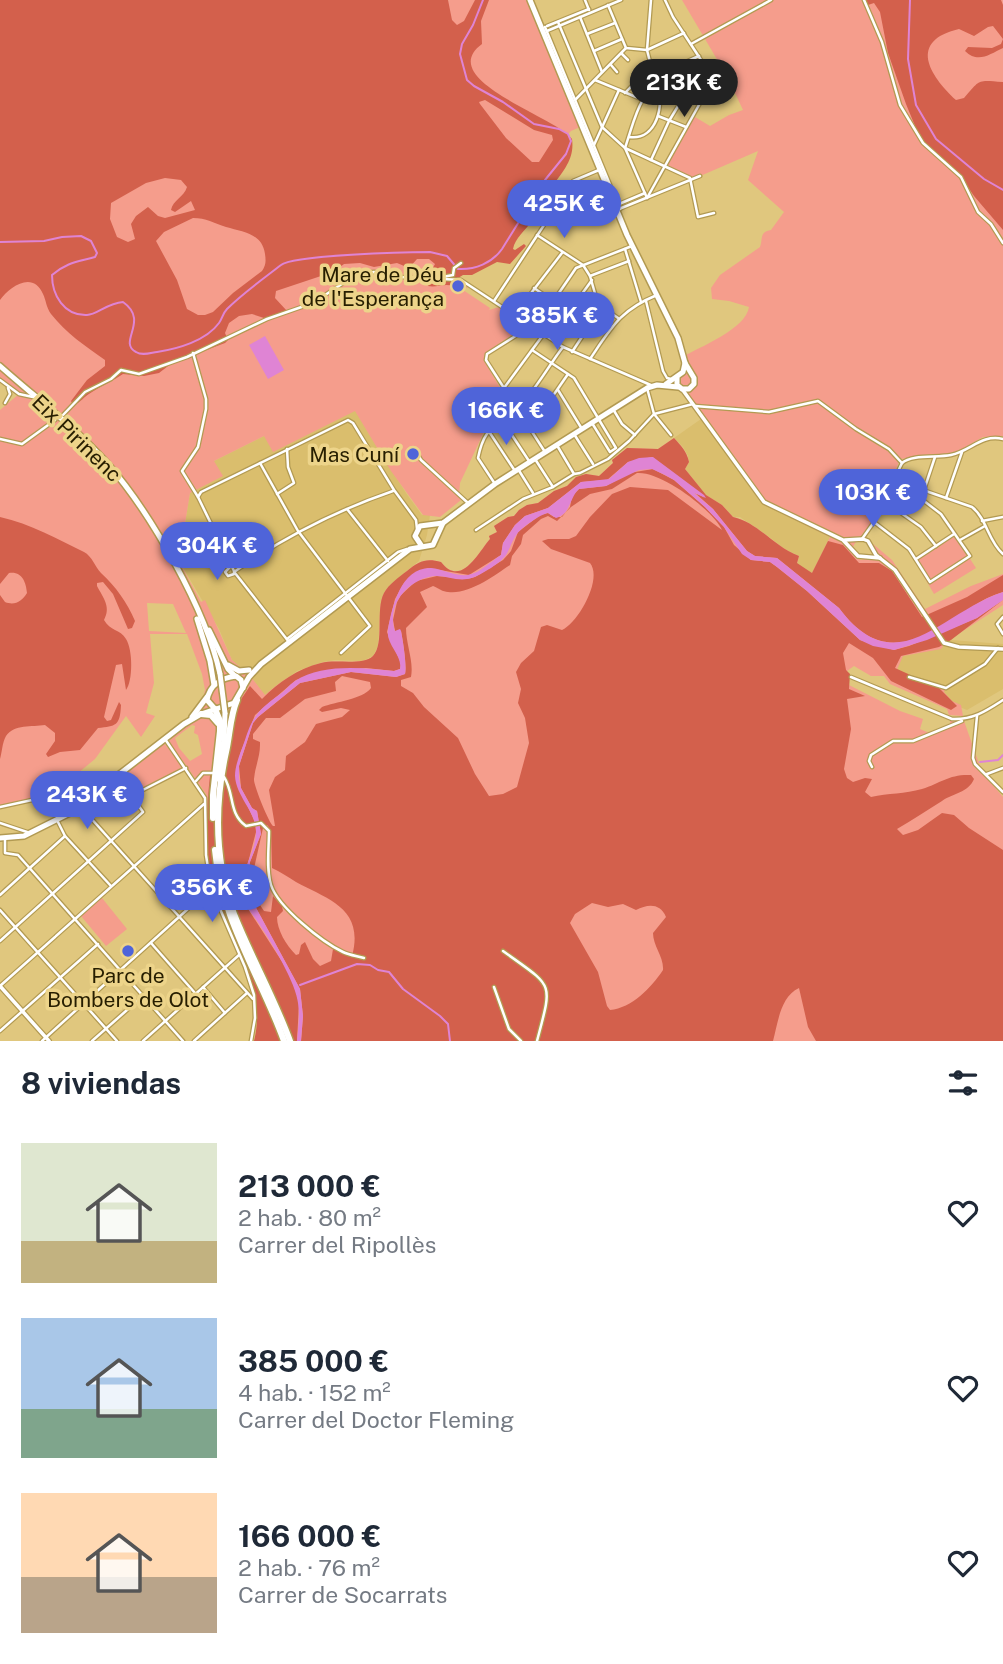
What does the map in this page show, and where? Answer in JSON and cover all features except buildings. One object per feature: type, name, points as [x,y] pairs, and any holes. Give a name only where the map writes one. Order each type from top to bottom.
[{"type":"highway","points":[[215,812],[237,700]]},
{"type":"highway","points":[[215,709],[220,721],[220,731],[212,795],[215,812]]},
{"type":"highway","points":[[201,714],[213,717],[220,731]]},
{"type":"highway","name":"Eix Pirinenc","points":[[215,812],[219,854],[230,901],[286,1039]]},
{"type":"main road","points":[[184,724],[201,714],[226,708],[237,700],[261,664],[288,640],[389,562],[410,549],[433,545],[443,523],[495,484],[650,387],[663,385],[691,388],[695,382],[685,363],[678,338],[632,247],[545,28],[530,0]]},
{"type":"main road","points":[[663,385],[682,372],[685,363]]},
{"type":"main road","name":"Eix Pirinenc","points":[[0,366],[81,436],[115,473],[145,514],[193,602],[210,641],[220,674],[225,713],[215,812]]},
{"type":"main road","points":[[682,372],[691,373]]},
{"type":"main road","points":[[676,378],[680,388]]},
{"type":"main road","points":[[410,549],[416,540],[417,529],[424,524],[443,523]]},
{"type":"main road","points":[[432,525],[438,534]]},
{"type":"main road","points":[[416,540],[421,545]]},
{"type":"main road","points":[[177,571],[204,638],[214,685]]},
{"type":"main road","points":[[193,602],[224,660],[242,681],[243,688]]},
{"type":"main road","points":[[224,660],[239,671],[250,670]]},
{"type":"main road","points":[[2,838],[28,834],[80,806],[184,724],[200,709],[214,685],[224,678],[261,664]]},
{"type":"main road","points":[[207,697],[209,705],[215,709]]},
{"type":"street","points":[[585,0],[590,11]]},
{"type":"street","points":[[621,0],[545,28],[618,208],[701,176]]},
{"type":"street","points":[[651,66],[647,50],[652,0]]},
{"type":"street","points":[[665,0],[718,86]]},
{"type":"street","points":[[691,44],[771,0]]},
{"type":"street","points":[[864,0],[882,42],[900,106],[923,143],[961,177],[978,212],[991,224],[1003,243]]},
{"type":"street","points":[[608,5],[626,48]]},
{"type":"street","points":[[559,23],[590,11]]},
{"type":"street","points":[[579,17],[603,73]]},
{"type":"street","points":[[559,23],[602,127],[625,148],[691,180]]},
{"type":"street","points":[[587,34],[615,23]]},
{"type":"street","points":[[626,48],[647,50],[684,33]]},
{"type":"street","points":[[594,51],[622,39]]},
{"type":"street","points":[[576,100],[626,48]]},
{"type":"street","points":[[622,54],[628,60]]},
{"type":"street","points":[[651,66],[670,69],[699,56]]},
{"type":"street","points":[[611,65],[617,72]]},
{"type":"street","points":[[625,93],[651,66]]},
{"type":"street","points":[[646,195],[625,148],[641,100],[670,69]]},
{"type":"street","points":[[651,160],[669,121],[694,80],[710,71]]},
{"type":"street","points":[[646,195],[714,78]]},
{"type":"street","points":[[596,80],[641,100]]},
{"type":"street","points":[[629,137],[639,137],[650,131],[658,116],[661,99],[657,82]]},
{"type":"street","points":[[594,145],[619,90]]},
{"type":"street","points":[[658,116],[686,127]]},
{"type":"street","points":[[494,301],[573,181],[600,170]]},
{"type":"street","points":[[691,180],[698,217],[714,214]]},
{"type":"street","points":[[537,235],[583,265],[591,278],[598,304],[618,318]]},
{"type":"street","points":[[545,452],[488,365],[487,354],[525,330],[535,328],[576,268],[632,247]]},
{"type":"street","points":[[625,249],[641,302]]},
{"type":"street","points":[[515,315],[562,253]]},
{"type":"street","points":[[550,338],[591,278],[629,261]]},
{"type":"street","points":[[437,278],[453,275],[457,265]]},
{"type":"street","points":[[62,415],[85,392],[111,379],[121,370],[139,374],[193,353],[264,320],[313,303],[357,274],[374,272],[398,277],[461,280],[563,347],[650,387],[654,414],[671,435]]},
{"type":"street","points":[[534,288],[589,326]]},
{"type":"street","points":[[590,359],[618,318],[657,295]]},
{"type":"street","points":[[646,300],[663,371],[667,378],[676,378]]},
{"type":"street","points":[[572,352],[602,307]]},
{"type":"street","points":[[488,399],[503,388],[544,335]]},
{"type":"street","points":[[495,484],[478,458],[481,442],[488,430],[518,409],[563,347]]},
{"type":"street","points":[[533,350],[573,378],[610,452],[617,449]]},
{"type":"street","points":[[193,353],[206,399],[206,409],[198,447],[182,471],[235,572],[288,640]]},
{"type":"street","points":[[530,429],[568,374]]},
{"type":"street","points":[[1,381],[19,394],[40,401]]},
{"type":"street","points":[[1,381],[10,392],[5,403]]},
{"type":"street","points":[[680,388],[764,502],[843,540],[858,556],[880,558]]},
{"type":"street","points":[[691,388],[694,405]]},
{"type":"street","points":[[558,390],[582,429]]},
{"type":"street","points":[[1,407],[19,394]]},
{"type":"street","points":[[476,530],[533,493],[553,487],[574,474],[590,469],[635,435],[654,414],[694,405],[769,412],[818,401],[889,449],[902,463]]},
{"type":"street","points":[[613,409],[622,424],[635,435]]},
{"type":"street","points":[[0,439],[22,444],[55,420]]},
{"type":"street","points":[[502,420],[553,487]]},
{"type":"street","points":[[198,497],[203,491],[287,449],[344,421],[351,421],[394,490],[416,520],[424,524]]},
{"type":"street","points":[[595,421],[617,449]]},
{"type":"street","points":[[488,430],[533,493]]},
{"type":"street","points":[[574,434],[593,464]]},
{"type":"street","points":[[853,550],[859,540],[870,531],[896,481],[902,463],[908,459],[962,452],[986,438],[1003,439]]},
{"type":"street","points":[[556,445],[574,474]]},
{"type":"street","points":[[277,494],[294,483],[288,467],[287,449]]},
{"type":"street","points":[[946,498],[962,452]]},
{"type":"street","points":[[418,455],[468,503]]},
{"type":"street","points":[[923,490],[935,457]]},
{"type":"street","points":[[260,463],[298,531],[370,626],[341,653]]},
{"type":"street","points":[[896,481],[972,507],[982,520],[993,544],[1003,554]]},
{"type":"street","points":[[874,523],[905,545],[930,582],[970,556],[941,514],[896,481]]},
{"type":"street","points":[[232,566],[226,570],[226,575],[232,576],[298,531],[346,508],[394,490]]},
{"type":"street","points":[[925,501],[930,492]]},
{"type":"street","points":[[884,501],[921,527],[936,546]]},
{"type":"street","points":[[346,508],[389,562]]},
{"type":"street","points":[[982,520],[1003,517]]},
{"type":"street","points":[[416,520],[417,529]]},
{"type":"street","points":[[960,540],[985,526]]},
{"type":"street","points":[[870,531],[872,549],[895,570],[940,639],[948,645],[1000,648]]},
{"type":"street","points":[[916,559],[956,533]]},
{"type":"street","points":[[843,540],[870,542]]},
{"type":"street","points":[[866,556],[872,549]]},
{"type":"street","points":[[1003,617],[997,624],[1003,634]]},
{"type":"street","points":[[909,677],[946,688],[985,664],[1000,648]]},
{"type":"street","points":[[850,677],[938,715],[965,720]]},
{"type":"street","points":[[872,767],[869,761],[871,755],[893,740],[913,741],[977,716],[1003,700]]},
{"type":"street","points":[[977,716],[973,758],[975,764],[1003,792]]},
{"type":"street","points":[[165,739],[205,798],[206,855],[211,888],[251,982],[255,1018],[251,1041]]},
{"type":"street","points":[[132,796],[186,768]]},
{"type":"street","points":[[985,775],[1003,768]]},
{"type":"street","points":[[196,782],[203,773],[213,773]]},
{"type":"street","points":[[223,775],[228,783],[235,815],[246,826],[261,823],[269,831],[270,881],[273,892],[294,916],[329,944],[345,953],[364,958]]},
{"type":"street","points":[[0,941],[143,812],[118,776]]},
{"type":"street","points":[[0,807],[108,783]]},
{"type":"street","points":[[204,803],[0,986],[46,1040],[211,888]]},
{"type":"street","points":[[80,806],[254,1001]]},
{"type":"street","points":[[57,820],[65,836],[111,886]]},
{"type":"street","points":[[0,823],[28,834]]},
{"type":"street","points":[[0,895],[65,836]]},
{"type":"street","points":[[2,838],[6,854]]},
{"type":"street","points":[[0,856],[18,855],[183,1041]]},
{"type":"street","points":[[0,910],[117,1041]]},
{"type":"street","points":[[151,943],[196,993]]},
{"type":"street","points":[[0,1031],[98,944]]},
{"type":"street","points":[[503,951],[536,974],[547,989],[545,1016],[537,1041]]},
{"type":"street","points":[[143,1041],[239,955]]},
{"type":"street","points":[[203,987],[225,1013]]},
{"type":"street","points":[[494,987],[509,1029],[521,1041]]},
{"type":"street","points":[[194,1041],[247,993]]},
{"type":"street","points":[[92,1041],[144,995]]},
{"type":"shaded area","points":[[0,0],[431,9],[449,0],[533,0],[580,127],[566,137],[461,271],[459,281],[468,287],[463,290],[490,308],[489,310],[499,307],[524,325],[486,353],[484,361],[501,389],[486,398],[491,417],[460,483],[461,500],[440,517],[423,515],[391,471],[355,411],[273,452],[264,436],[214,461],[223,476],[190,493],[184,530],[166,537],[201,602],[205,600],[232,660],[251,677],[265,695],[291,676],[313,665],[363,661],[373,656],[379,643],[380,608],[384,593],[415,565],[431,560],[441,562],[448,569],[462,570],[490,539],[489,536],[497,532],[494,526],[514,516],[527,505],[538,503],[554,491],[567,486],[576,477],[586,474],[599,476],[613,463],[612,460],[627,448],[658,449],[674,438],[688,458],[685,469],[706,495],[722,505],[733,517],[751,524],[799,556],[797,564],[812,573],[830,537],[763,504],[674,382],[674,376],[682,368],[682,357],[731,330],[746,315],[749,307],[712,299],[711,288],[720,275],[760,247],[763,234],[771,230],[784,212],[748,180],[758,151],[691,180],[665,163],[695,117],[710,126],[743,110],[728,78],[682,0],[1003,0],[1003,436],[983,437],[955,453],[900,459],[878,514],[868,530],[854,544],[853,551],[854,556],[861,560],[871,556],[873,544],[892,560],[925,609],[971,586],[1003,574],[1003,605],[946,642],[941,649],[903,656],[895,674],[946,688],[944,692],[952,701],[961,705],[963,716],[949,715],[947,709],[890,684],[884,676],[871,676],[854,666],[847,671],[847,684],[900,711],[923,719],[920,729],[929,733],[950,724],[950,721],[964,721],[982,772],[1003,797],[1003,1041],[259,1041],[260,1005],[211,855],[206,794],[169,741],[199,717],[205,690],[187,634],[150,634],[154,683],[146,713],[155,716],[141,737],[126,716],[95,759],[78,773],[81,787],[0,806],[0,410],[19,394],[0,378]],"holes":[[[147,603],[173,604],[186,633],[149,631]],[[192,725],[195,726],[194,733],[198,735],[202,754],[190,761],[179,748],[175,738]]]},
{"type":"shaded area","points":[[0,0],[448,0],[452,20],[457,25],[464,21],[475,0],[489,0],[481,21],[482,44],[471,58],[474,71],[504,97],[562,130],[572,139],[572,153],[567,165],[534,218],[516,241],[515,250],[524,244],[526,246],[510,264],[497,262],[472,275],[463,275],[455,280],[453,286],[428,286],[426,281],[435,264],[429,259],[417,259],[409,268],[397,263],[374,267],[360,263],[344,264],[333,272],[276,291],[275,298],[287,311],[264,318],[252,314],[239,316],[229,323],[225,333],[228,340],[225,343],[172,363],[159,373],[144,376],[123,374],[73,405],[71,401],[87,380],[105,366],[105,360],[57,321],[49,311],[39,287],[33,283],[15,286],[0,300]],"holes":[[[485,100],[534,130],[552,135],[553,140],[539,162],[532,162],[506,138],[479,102]],[[165,178],[181,180],[187,187],[171,210],[175,212],[191,201],[195,210],[165,218],[158,216],[148,207],[136,216],[131,224],[135,239],[128,242],[117,237],[110,219],[111,203],[146,183]],[[193,218],[245,232],[260,242],[265,254],[265,265],[262,271],[213,312],[198,315],[187,309],[177,280],[156,241],[164,232]]]},
{"type":"shaded area","points":[[865,0],[1001,0],[1003,39],[993,26],[974,36],[959,29],[943,34],[933,42],[928,60],[938,80],[956,100],[964,98],[980,82],[1003,82],[1003,230],[959,174],[920,138],[888,53],[880,12],[874,3],[868,5]]},
{"type":"shaded area","points":[[1003,39],[1003,48],[984,57],[975,57],[965,51],[968,47],[992,48],[1001,44]]},
{"type":"shaded area","points":[[265,336],[284,370],[268,379],[249,345]]},
{"type":"shaded area","points":[[340,398],[351,402],[422,515],[430,515],[427,535],[419,561],[390,585],[382,597],[378,646],[373,656],[363,661],[323,662],[297,671],[265,696],[251,677],[232,660],[219,629],[165,537],[184,530],[190,493],[214,461]]},
{"type":"shaded area","points":[[701,419],[763,504],[830,537],[812,574],[797,564],[799,556],[787,552],[772,539],[740,517],[733,517],[722,505],[706,496],[685,469],[688,456],[674,438]]},
{"type":"shaded area","points":[[674,438],[688,458],[685,469],[706,495],[722,505],[733,517],[751,524],[799,556],[797,563],[812,573],[828,541],[843,545],[859,563],[879,563],[892,571],[922,617],[967,597],[1003,575],[1003,592],[979,603],[942,627],[912,640],[898,643],[873,638],[861,631],[839,608],[777,558],[755,556],[747,551],[713,509],[694,492],[705,498],[652,457],[628,462],[607,480],[581,482],[548,508],[525,516],[503,543],[501,555],[469,575],[428,568],[417,572],[404,583],[395,599],[387,632],[401,663],[400,669],[324,671],[296,680],[255,715],[240,754],[236,781],[255,822],[256,832],[243,882],[247,897],[243,901],[288,971],[299,1004],[297,1041],[254,1041],[257,1021],[252,983],[215,893],[207,834],[210,775],[213,774],[219,732],[250,686],[262,699],[289,677],[312,666],[327,662],[369,659],[379,643],[380,608],[384,593],[411,568],[431,560],[441,562],[448,569],[462,570],[490,539],[489,536],[497,532],[494,526],[514,516],[527,505],[538,503],[554,491],[567,486],[576,477],[586,474],[599,476],[613,463],[612,460],[627,448],[658,449]]},
{"type":"shaded area","points":[[653,457],[704,495],[706,498],[694,493],[713,509],[747,551],[755,556],[777,558],[839,608],[860,630],[880,641],[900,642],[920,636],[1003,592],[1003,600],[977,618],[927,640],[894,650],[873,646],[860,640],[807,591],[770,562],[751,560],[742,554],[724,527],[705,507],[674,480],[652,469],[639,470],[606,486],[579,489],[565,513],[556,518],[548,513],[531,522],[517,534],[502,559],[476,576],[463,579],[434,576],[416,582],[402,594],[394,611],[395,631],[400,629],[402,635],[405,674],[396,677],[351,672],[300,683],[253,723],[239,766],[241,788],[252,808],[257,811],[261,834],[250,862],[247,891],[300,989],[303,1016],[301,1041],[297,1041],[299,1008],[291,980],[267,936],[243,903],[247,897],[244,878],[254,847],[256,830],[235,776],[238,758],[248,732],[257,714],[293,683],[318,671],[343,668],[394,671],[400,669],[399,659],[389,640],[388,629],[395,600],[412,574],[431,568],[464,575],[477,572],[501,555],[503,543],[525,516],[548,508],[581,482],[609,479],[628,462]]},
{"type":"shaded area","points":[[653,469],[674,480],[705,507],[724,527],[734,545],[751,560],[770,562],[777,567],[860,640],[894,650],[909,646],[977,618],[1003,600],[939,647],[901,656],[895,668],[939,688],[957,706],[951,710],[891,681],[873,658],[849,643],[843,653],[846,670],[850,674],[849,689],[865,696],[847,699],[851,729],[844,769],[847,778],[853,782],[872,779],[865,792],[871,797],[916,791],[957,776],[971,775],[974,779],[964,790],[946,798],[897,829],[903,835],[918,830],[942,813],[954,815],[1003,850],[1003,1041],[816,1041],[808,1027],[799,988],[784,1004],[773,1041],[301,1041],[303,1016],[300,989],[247,891],[250,862],[261,834],[257,811],[252,808],[241,788],[239,766],[253,723],[300,683],[351,672],[396,677],[405,674],[401,631],[395,631],[393,620],[401,595],[416,581],[437,576],[467,579],[475,577],[503,560],[511,551],[518,532],[540,515],[548,513],[561,517],[557,521],[548,516],[541,519],[523,535],[510,565],[489,579],[456,592],[433,586],[420,592],[427,607],[406,628],[412,671],[411,677],[401,680],[401,686],[413,693],[424,707],[458,738],[489,796],[503,794],[517,787],[529,743],[525,718],[518,703],[521,689],[516,672],[534,651],[541,627],[547,625],[562,630],[575,619],[587,600],[593,579],[590,563],[551,549],[542,541],[576,536],[612,494],[630,487],[668,490],[722,530],[708,512],[685,493],[647,474],[637,473],[612,489],[590,494],[566,512],[572,496],[579,489],[606,486],[629,473]],"holes":[[[342,676],[370,682],[371,688],[355,698],[322,707],[319,710],[322,712],[341,708],[350,710],[342,717],[316,724],[305,742],[286,756],[285,770],[275,777],[269,790],[273,826],[254,782],[260,742],[253,739],[253,734],[266,718],[280,718],[305,699],[336,691],[335,682]],[[267,825],[271,830],[272,868],[331,900],[348,916],[355,940],[352,956],[333,949],[331,961],[320,966],[313,959],[305,942],[296,955],[279,927],[277,917],[283,911],[282,906],[273,896],[271,912],[264,911],[260,905],[253,873],[263,828]],[[592,903],[608,907],[623,904],[636,910],[653,906],[660,909],[666,917],[653,933],[663,970],[653,984],[633,1001],[610,1010],[598,972],[570,923],[575,914]]]},
{"type":"shaded area","points":[[0,517],[33,528],[87,554],[121,595],[135,621],[132,628],[128,629],[113,594],[103,582],[97,583],[107,607],[104,620],[124,636],[128,644],[131,673],[126,690],[122,664],[116,665],[104,717],[107,721],[111,720],[119,702],[120,717],[116,724],[98,728],[80,750],[60,752],[48,757],[46,754],[55,741],[55,733],[45,725],[24,727],[9,732],[6,736],[0,759],[0,595],[5,602],[15,603],[27,593],[24,581],[17,574],[9,573],[0,584]]},
{"type":"shaded area","points":[[955,536],[976,568],[934,594],[915,561]]},
{"type":"shaded area","points":[[951,640],[1003,644],[1003,689],[967,710],[957,706],[939,688],[894,669],[901,656],[939,647]]},
{"type":"shaded area","points":[[164,743],[182,765],[181,770],[134,793],[122,775]]},
{"type":"shaded area","points":[[102,898],[127,929],[106,946],[81,916]]},
{"type":"waterway","points":[[0,242],[44,241],[81,236],[91,241],[97,253],[95,257],[68,265],[52,275],[57,297],[72,312],[87,315],[123,302],[134,316],[131,348],[143,354],[182,346],[207,335],[219,323],[224,312],[240,297],[281,265],[290,262],[351,255],[430,252],[447,256],[458,269],[483,265],[502,249],[545,180],[566,154],[571,141],[568,134],[559,129],[534,124],[467,80],[460,54],[483,0]]},
{"type":"waterway","points":[[910,0],[908,59],[916,105],[936,139],[984,179],[1003,190]]},
{"type":"waterway","points":[[980,762],[998,760],[1003,755]]},
{"type":"waterway","points":[[300,985],[357,964],[370,965],[389,972],[403,989],[448,1024],[450,1041]]},
{"type":"place","name":"Mare de Déu de l'Esperança","points":[[458,286]]},
{"type":"place","name":"Mas Cuní","points":[[413,454]]},
{"type":"place","name":"Parc de Bombers de Olot","points":[[128,951]]}]
